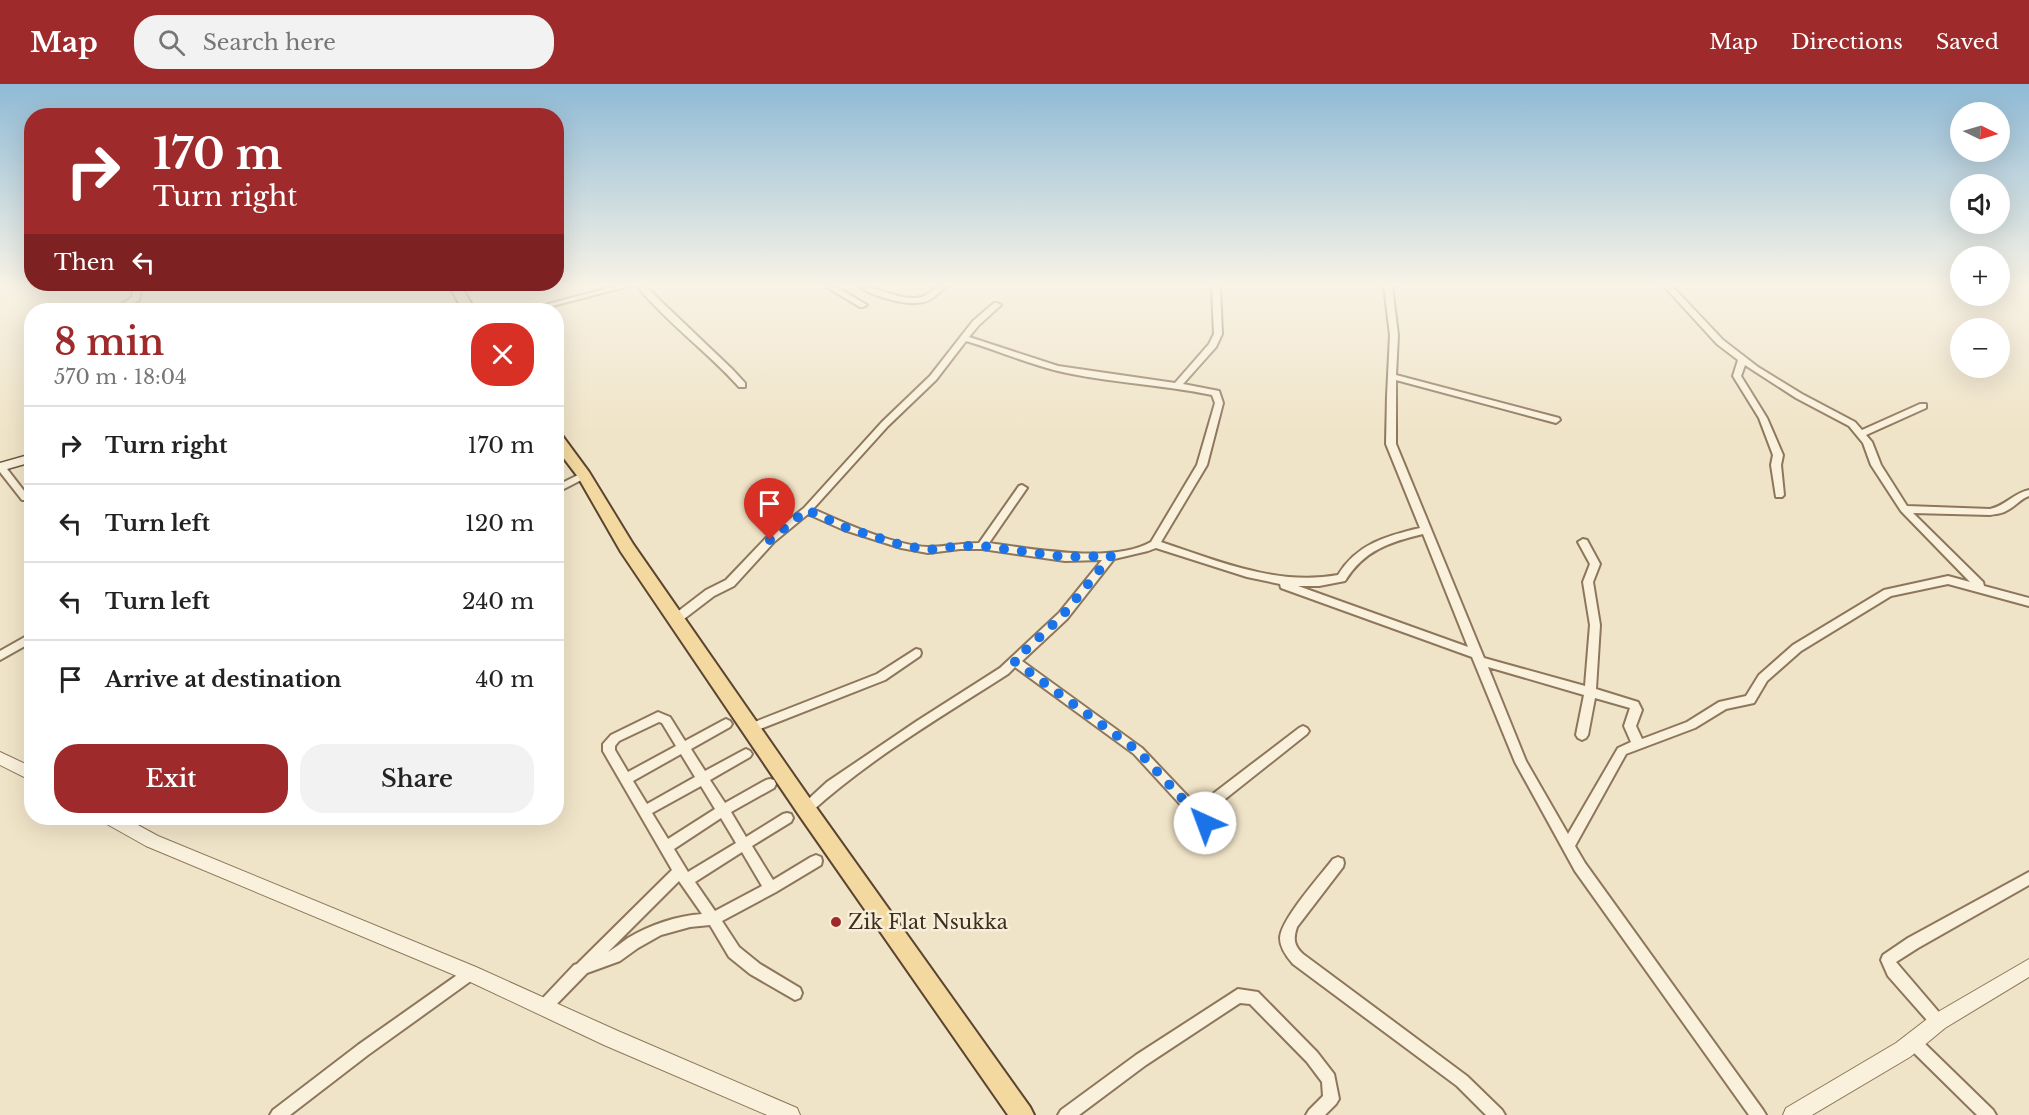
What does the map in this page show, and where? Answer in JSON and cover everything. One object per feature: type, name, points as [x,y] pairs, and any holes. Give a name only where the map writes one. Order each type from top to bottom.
[{"type":"main road","points":[[564,448],[584,475],[627,548],[806,809],[1022,1115]]},
{"type":"main road","points":[[1,467],[24,460]]},
{"type":"street","points":[[690,334],[730,370],[742,385]]},
{"type":"street","points":[[676,619],[710,593],[730,583],[770,540],[807,510],[885,424],[933,378],[968,334]]},
{"type":"street","points":[[1178,384],[1213,345],[1218,334]]},
{"type":"street","points":[[1394,334],[1391,444],[1521,762],[1568,846],[1758,1115]]},
{"type":"street","points":[[1713,334],[1743,359],[1799,396],[1852,424],[1862,434],[1871,449],[1876,465],[1904,509],[1981,587]]},
{"type":"street","points":[[807,510],[847,528],[901,545],[928,550],[982,546],[1065,557],[1111,556],[1149,548],[1155,544],[1202,465],[1219,403],[1216,393],[1178,384],[1070,371],[1029,361],[1000,348],[965,338]]},
{"type":"street","points":[[1743,359],[1737,376],[1763,418],[1778,455],[1776,465],[1779,495]]},
{"type":"street","points":[[1392,376],[1556,420]]},
{"type":"street","points":[[1862,434],[1923,406]]},
{"type":"street","points":[[1,467],[24,497]]},
{"type":"street","points":[[564,486],[584,475]]},
{"type":"street","points":[[982,546],[1022,488]]},
{"type":"street","points":[[1904,509],[1990,512],[2003,509],[2013,499],[2029,493]]},
{"type":"street","points":[[1272,580],[1323,584],[1341,578],[1346,568],[1374,545],[1425,530]]},
{"type":"street","points":[[1582,735],[1590,692],[1595,625],[1588,582],[1595,564],[1583,542]]},
{"type":"street","points":[[1155,544],[1272,580],[1478,657],[1634,705],[1636,710],[1630,726],[1638,744]]},
{"type":"street","points":[[806,809],[831,786],[921,724],[1004,671],[1062,616],[1111,556]]},
{"type":"street","points":[[1568,846],[1622,751],[1691,725],[1723,705],[1750,700],[1763,678],[1797,648],[1888,593],[1948,580],[1981,587],[2029,602]]},
{"type":"street","points":[[0,656],[24,642]]},
{"type":"street","points":[[751,728],[881,677],[916,653]]},
{"type":"street","points":[[1014,661],[1138,751],[1201,818],[1303,731]]},
{"type":"street","points":[[771,888],[662,717],[615,738],[609,744],[609,751],[666,847],[734,952],[755,969],[795,993]]},
{"type":"street","points":[[626,779],[726,724]]},
{"type":"street","points":[[645,811],[746,754]]},
{"type":"street","points":[[0,758],[24,771]]},
{"type":"street","points":[[666,847],[770,784]]},
{"type":"street","points":[[545,1006],[579,970],[683,875],[743,845],[787,819]]},
{"type":"street","points":[[123,825],[152,841],[470,973],[611,1038],[790,1115]]},
{"type":"street","points":[[579,970],[615,956],[633,943],[658,930],[690,921],[713,919],[816,861]]},
{"type":"street","points":[[1338,863],[1292,923],[1287,933],[1288,948],[1298,959],[1462,1081],[1497,1115]]},
{"type":"street","points":[[1938,1023],[1893,971],[1888,960],[1913,943],[2029,878]]},
{"type":"street","points":[[1793,1115],[1914,1043],[1938,1023],[2029,968]]},
{"type":"street","points":[[278,1115],[470,973]]},
{"type":"street","points":[[1066,1115],[1141,1060],[1238,996],[1254,997],[1329,1079],[1331,1100],[1314,1115]]},
{"type":"street","points":[[1914,1043],[1988,1115]]},
{"type":"place","name":"Zik Flat Nsukka","points":[[836,922]]},
{"type":"route","points":[[770,540],[807,510],[847,528],[901,545],[928,550],[982,546],[1065,557],[1111,556],[1062,616],[1014,661],[1138,751],[1205,823]]}]
